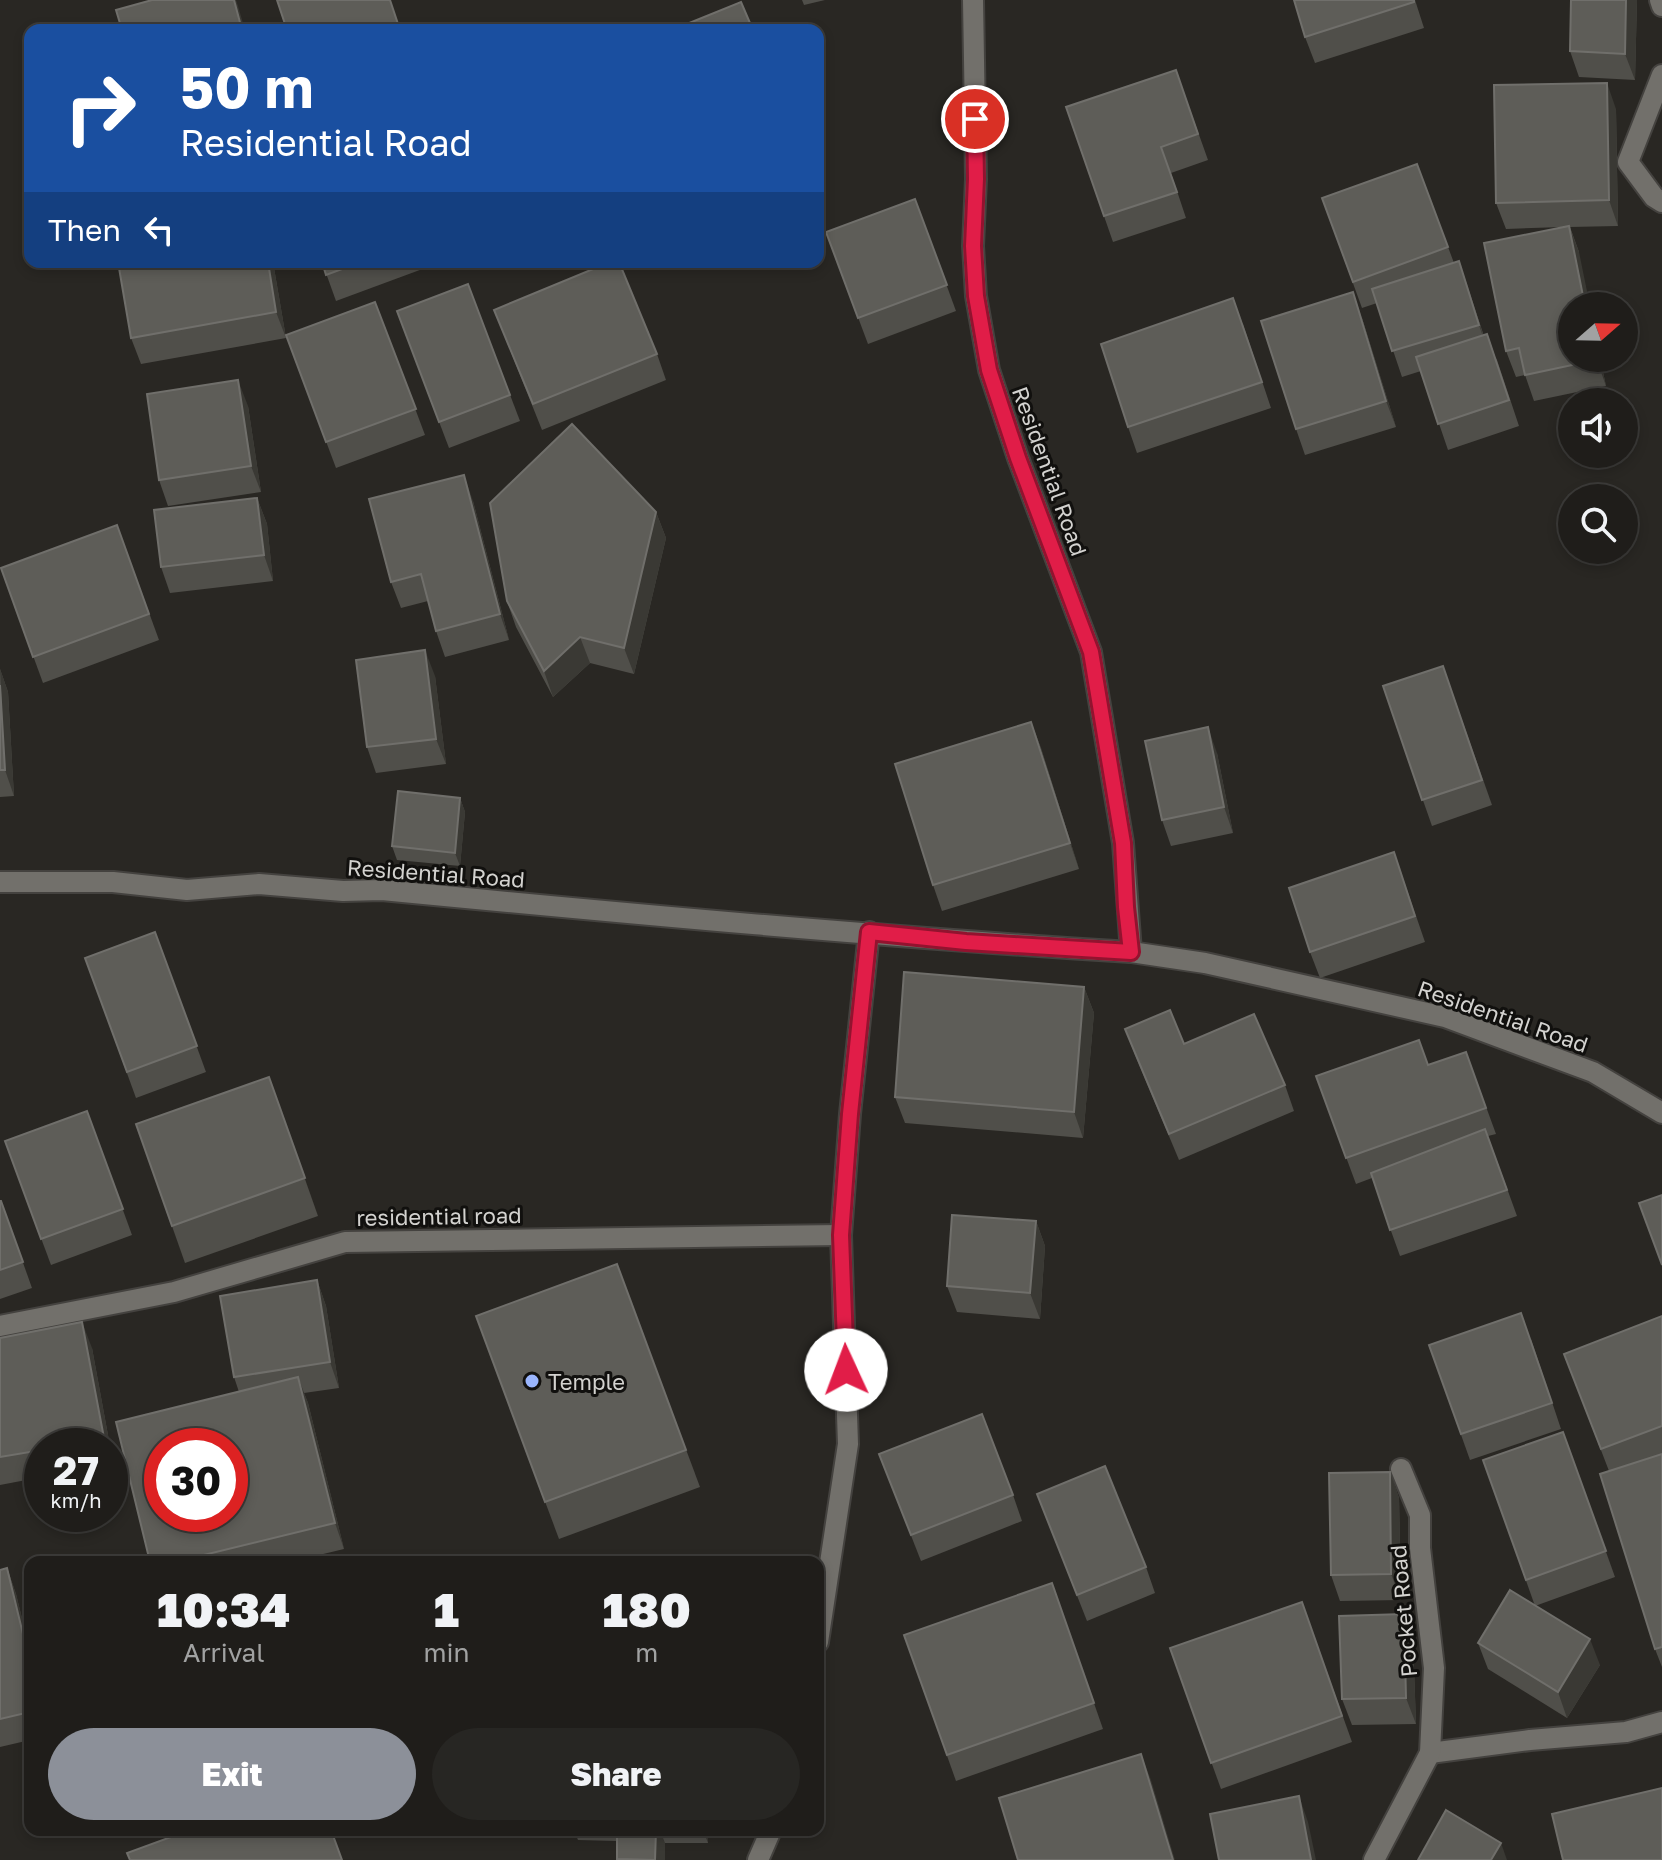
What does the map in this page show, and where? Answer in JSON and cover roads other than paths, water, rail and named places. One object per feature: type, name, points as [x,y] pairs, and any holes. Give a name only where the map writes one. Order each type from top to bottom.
[{"type":"street","name":"Residential Road","points":[[973,0],[976,179],[973,246],[976,296],[989,370],[1018,458],[1091,652],[1123,843],[1131,952]]},
{"type":"street","points":[[1660,0],[1662,6]]},
{"type":"street","points":[[1662,75],[1628,162],[1654,197],[1662,202]]},
{"type":"street","name":"Residential Road","points":[[0,882],[113,882],[187,890],[259,884],[343,891],[382,890],[679,919],[1131,952],[1205,963],[1445,1017],[1593,1072],[1662,1113]]},
{"type":"street","points":[[824,1602],[848,1444],[841,1235],[869,932]]},
{"type":"street","name":"residential road","points":[[0,1326],[174,1292],[345,1242],[841,1235]]},
{"type":"street","name":"Pocket Road","points":[[1374,1860],[1430,1753],[1434,1668],[1420,1548],[1420,1515],[1401,1469]]},
{"type":"street","points":[[1430,1753],[1626,1732],[1662,1722]]},
{"type":"street","points":[[758,1860],[768,1836]]},
{"type":"place","name":"Temple","points":[[532,1381]]}]
